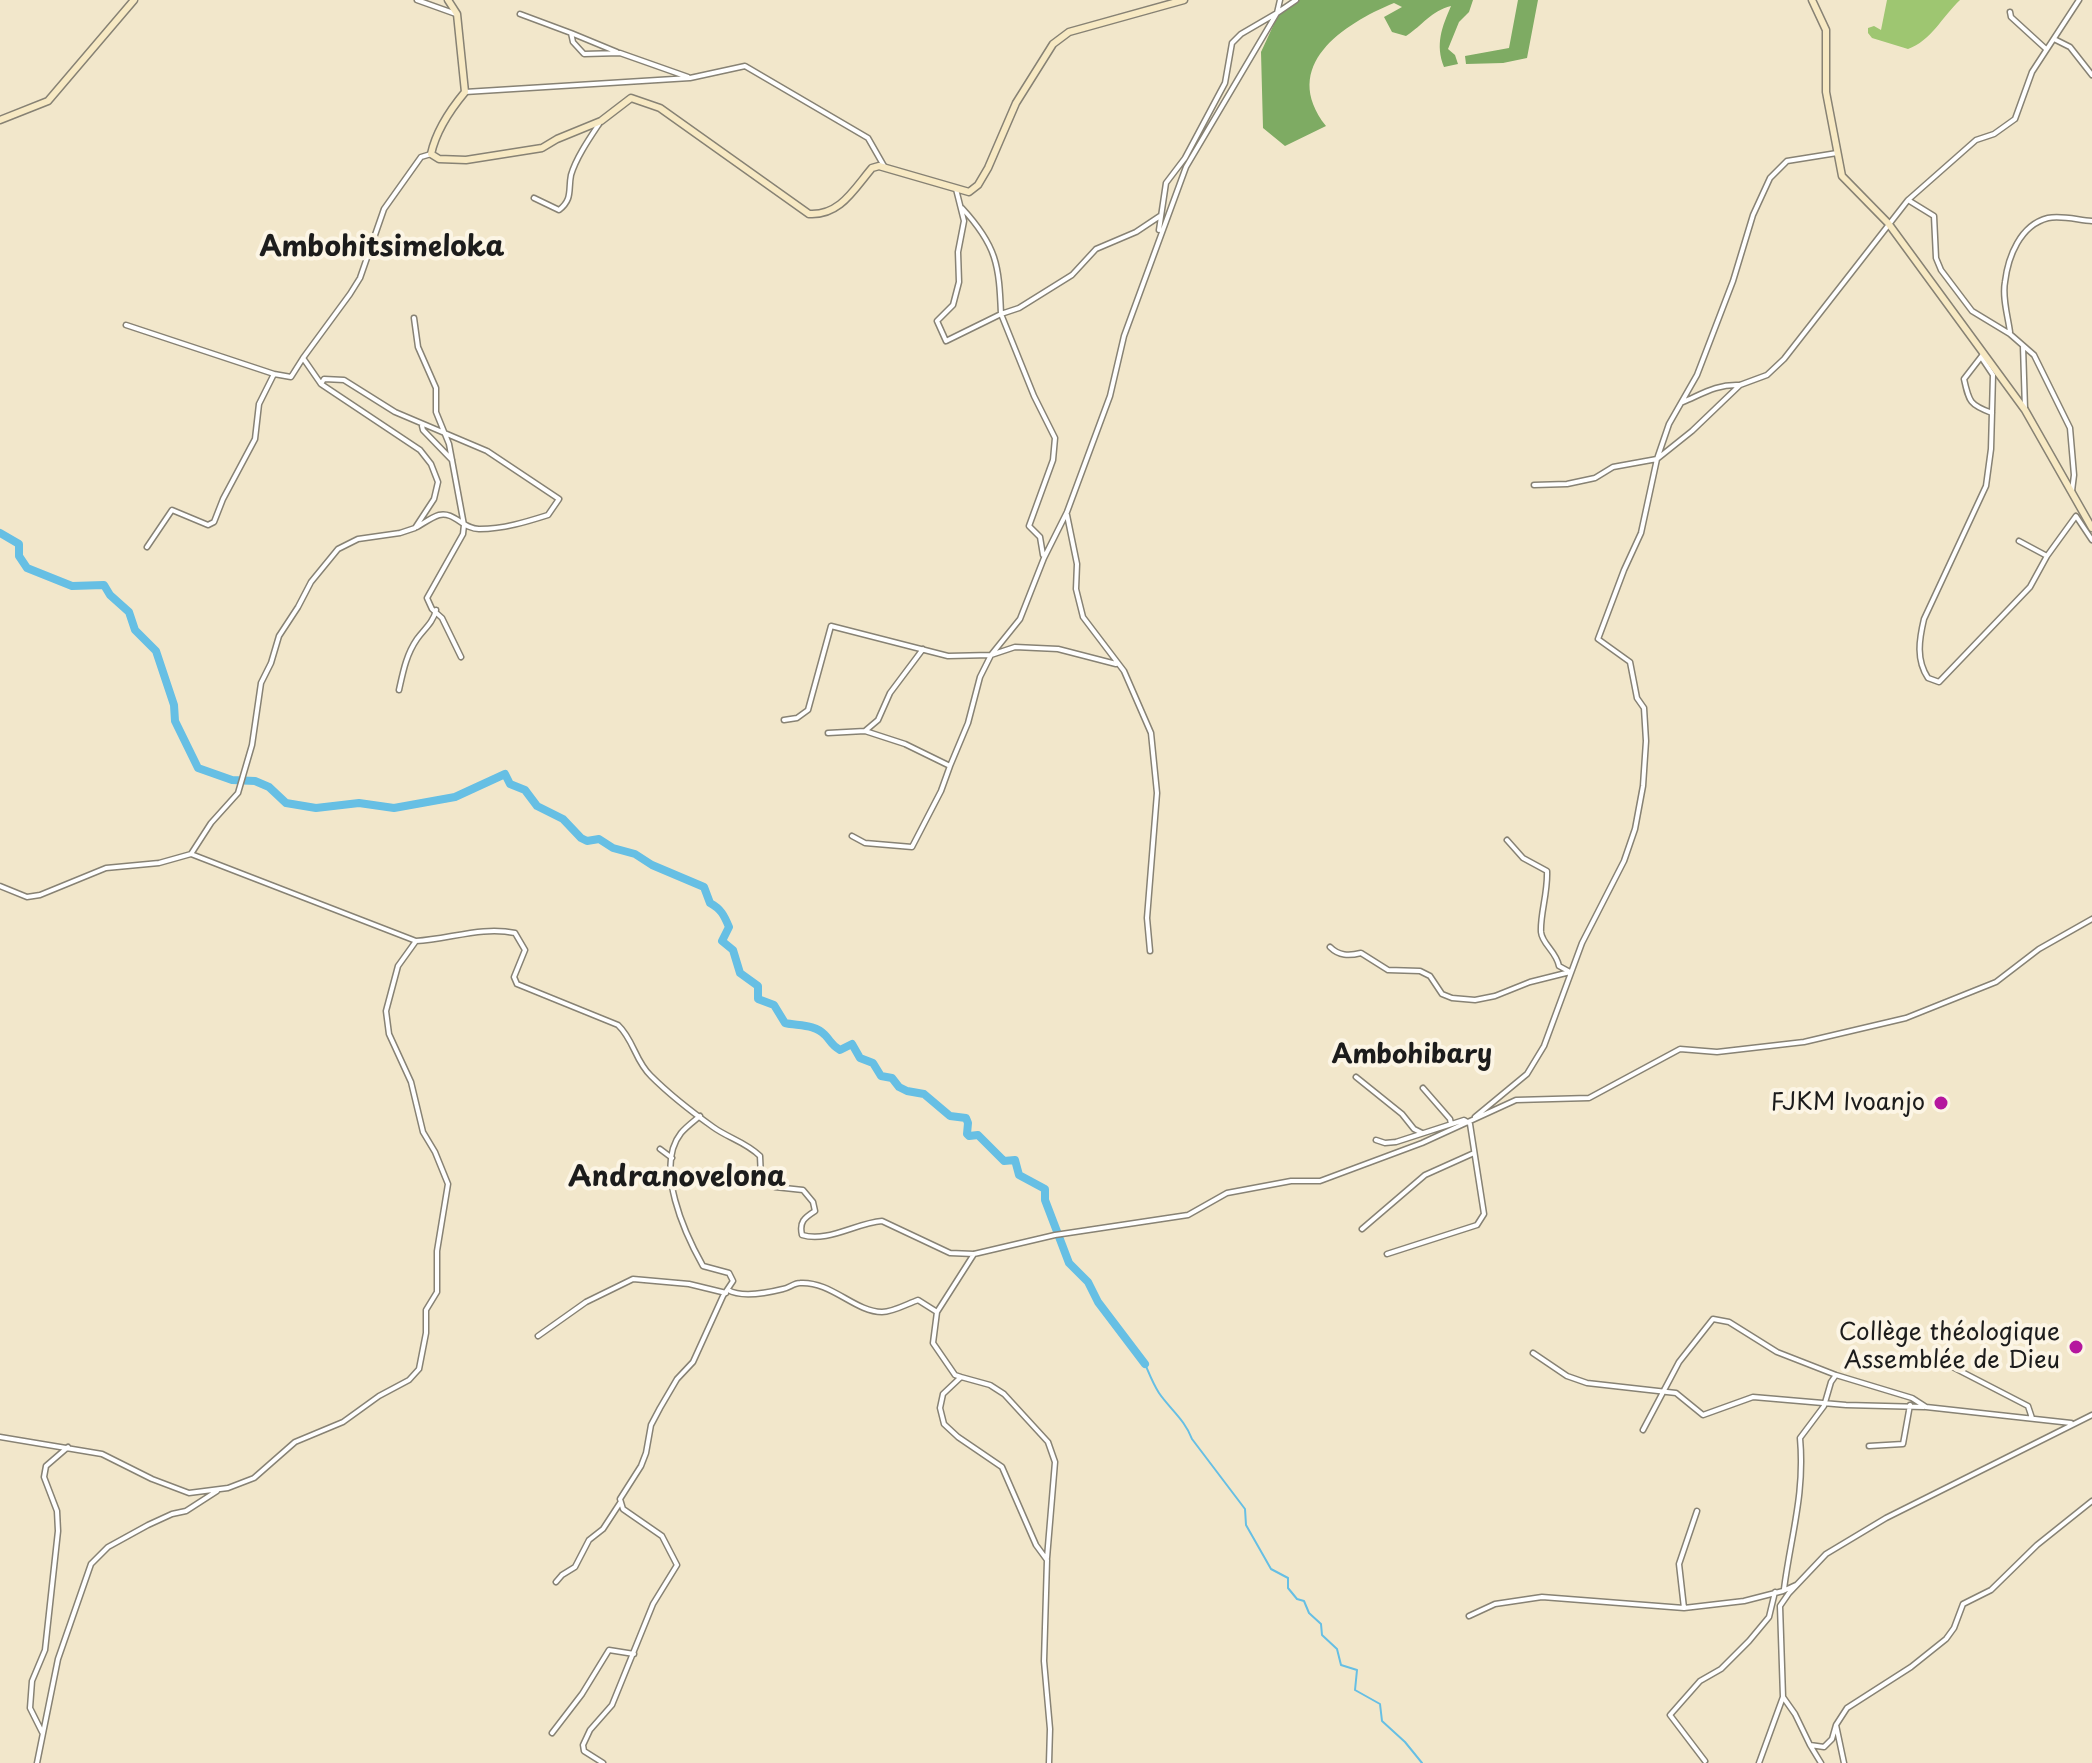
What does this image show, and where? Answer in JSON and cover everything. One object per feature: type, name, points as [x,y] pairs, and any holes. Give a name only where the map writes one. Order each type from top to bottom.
[{"type":"street","points":[[0,120],[48,101],[134,0]]},
{"type":"street","points":[[417,0],[457,14]]},
{"type":"street","points":[[431,154],[448,114],[465,92],[457,14],[448,0]]},
{"type":"street","points":[[126,325],[291,377],[360,278],[384,209],[421,157],[431,154],[439,159],[466,160],[542,148],[601,121],[631,98],[660,108],[809,214],[822,215],[839,207],[872,168],[884,166],[969,192],[978,185],[1016,103],[1053,44],[1069,32],[1184,0]]},
{"type":"street","points":[[852,836],[865,843],[912,847],[941,791],[973,709],[975,689],[991,655],[1020,619],[1044,558],[1067,512],[1110,396],[1124,336],[1158,236],[1186,167],[1277,13],[1280,0]]},
{"type":"street","points":[[1158,236],[1166,183],[1185,158],[1225,83],[1232,43],[1241,34],[1296,0]]},
{"type":"street","points":[[1812,0],[1826,30],[1826,92],[1842,176],[1888,223],[2025,410],[2092,528]]},
{"type":"street","points":[[1534,485],[1567,484],[1595,478],[1613,467],[1657,459],[1740,385],[1767,375],[1784,359],[1908,200],[1976,140],[1994,134],[2015,119],[2032,72],[2079,0]]},
{"type":"street","points":[[2010,12],[2011,17],[2046,49]]},
{"type":"street","points":[[520,14],[690,78]]},
{"type":"street","points":[[571,33],[573,42],[584,54],[620,53]]},
{"type":"street","points":[[2053,39],[2070,47],[2092,75]]},
{"type":"street","points":[[465,92],[690,78],[745,66],[868,138],[884,166]]},
{"type":"street","points":[[534,198],[559,210],[563,208],[570,196],[571,175],[601,121]]},
{"type":"street","points":[[1469,1123],[1481,1109],[1527,1074],[1544,1046],[1570,972],[1624,861],[1635,829],[1643,786],[1646,741],[1644,708],[1637,698],[1630,662],[1598,639],[1641,533],[1657,459],[1669,424],[1697,375],[1733,281],[1753,215],[1770,178],[1787,161],[1837,153]]},
{"type":"street","points":[[956,189],[964,221],[958,252],[959,282],[953,305],[937,321],[946,341],[1019,308],[1072,275],[1096,249],[1136,232],[1160,216]]},
{"type":"street","points":[[1908,200],[1934,216],[1936,258],[1964,301],[1979,317],[2010,334],[2034,355],[2070,428],[2074,475],[2072,494]]},
{"type":"street","points":[[961,207],[995,254],[1001,314],[1034,396],[1055,438],[1053,460],[1029,526],[1040,537],[1044,558]]},
{"type":"street","points":[[2010,334],[2004,283],[2010,253],[2034,224],[2051,217],[2092,221]]},
{"type":"street","points":[[414,318],[418,347],[436,388],[436,412],[453,461],[464,525],[463,534],[427,598],[442,618],[461,657]]},
{"type":"street","points":[[2022,344],[2025,410]]},
{"type":"street","points":[[1982,355],[1993,375],[1986,486],[1924,619],[1919,639],[1921,667],[1928,678],[1939,682],[2030,587],[2047,556],[2076,516],[2092,540]]},
{"type":"street","points":[[1982,355],[1964,379],[1968,399],[1977,408],[1992,413]]},
{"type":"street","points":[[303,358],[321,384],[398,433],[420,450],[431,464],[438,482],[434,499],[415,528]]},
{"type":"street","points":[[147,547],[172,510],[208,525],[214,522],[255,439],[259,404],[274,374]]},
{"type":"street","points":[[191,854],[211,823],[238,793],[252,745],[261,683],[279,636],[311,582],[338,549],[358,539],[415,528],[441,514],[452,516],[476,530],[512,526],[548,515],[559,499],[487,451],[422,426],[344,380],[324,379],[321,384]]},
{"type":"street","points":[[1681,403],[1726,384],[1740,385]]},
{"type":"street","points":[[422,426],[453,461]]},
{"type":"street","points":[[1067,512],[1077,564],[1076,589],[1083,617],[1124,671],[1151,733],[1157,793],[1147,918],[1150,951]]},
{"type":"street","points":[[2019,541],[2047,556]]},
{"type":"street","points":[[399,690],[406,658],[417,638],[434,619],[436,610]]},
{"type":"street","points":[[784,720],[797,718],[808,710],[831,626],[948,656],[991,655],[1015,647],[1058,649],[1118,664]]},
{"type":"street","points":[[865,731],[878,720],[890,693],[923,649]]},
{"type":"street","points":[[828,733],[865,731],[905,744],[950,766]]},
{"type":"street","points":[[1507,840],[1523,858],[1547,871],[1548,886],[1541,930],[1543,940],[1557,955],[1559,966],[1570,972]]},
{"type":"street","points":[[0,886],[27,897],[40,895],[106,868],[159,863],[191,854],[416,941],[497,929],[515,933],[525,950],[514,977],[517,984],[618,1025],[629,1036],[639,1063],[646,1071],[711,1126],[760,1156],[761,1178],[775,1187],[803,1190],[813,1202],[815,1211],[804,1218],[800,1226],[802,1235],[812,1238],[882,1221],[950,1253],[974,1254],[1055,1235],[1188,1215],[1227,1193],[1291,1181],[1320,1181],[1469,1123],[1516,1100],[1589,1098],[1680,1049],[1717,1052],[1804,1042],[1906,1018],[1996,982],[2039,949],[2092,919]]},
{"type":"street","points":[[0,1437],[102,1454],[189,1493],[228,1488],[254,1478],[295,1442],[343,1422],[379,1396],[409,1380],[419,1369],[426,1333],[426,1310],[437,1292],[439,1233],[448,1184],[423,1132],[411,1082],[389,1034],[386,1011],[398,966],[416,941]]},
{"type":"street","points":[[1330,947],[1348,956],[1361,953],[1388,970],[1420,971],[1430,976],[1442,994],[1452,998],[1475,1000],[1495,996],[1530,982],[1570,972]]},
{"type":"street","points":[[1356,1077],[1402,1114],[1414,1129],[1424,1134]]},
{"type":"street","points":[[1423,1088],[1451,1124]]},
{"type":"street","points":[[556,1582],[575,1567],[589,1540],[603,1529],[620,1503],[641,1466],[651,1425],[677,1379],[693,1362],[733,1277],[729,1273],[705,1267],[691,1245],[674,1198],[672,1158],[681,1133],[700,1116]]},
{"type":"street","points":[[1376,1140],[1396,1142],[1464,1120],[1469,1123]]},
{"type":"street","points":[[1387,1254],[1477,1225],[1484,1214],[1469,1123]]},
{"type":"street","points":[[660,1149],[672,1158]]},
{"type":"street","points":[[1362,1229],[1425,1175],[1474,1153]]},
{"type":"street","points":[[974,1254],[937,1312],[933,1343],[955,1375],[990,1385],[1004,1394],[1048,1442],[1055,1462],[1047,1560],[1044,1661],[1050,1729],[1049,1763]]},
{"type":"street","points":[[538,1336],[586,1302],[633,1279],[689,1284],[733,1293],[786,1289],[798,1282],[819,1285],[869,1309],[883,1312],[918,1300],[937,1312]]},
{"type":"street","points":[[1643,1430],[1679,1362],[1713,1319],[1729,1322],[1777,1352],[1836,1375],[1912,1398],[1926,1407]]},
{"type":"street","points":[[1533,1353],[1567,1376],[1587,1383],[1676,1393],[1703,1415],[1753,1397],[1910,1405],[2073,1424]]},
{"type":"street","points":[[1935,1358],[2028,1406],[2032,1418]]},
{"type":"street","points":[[1784,1589],[1798,1513],[1802,1468],[1800,1438],[1824,1403],[1836,1375]]},
{"type":"street","points":[[961,1377],[943,1394],[940,1408],[944,1424],[1002,1467],[1036,1545],[1047,1560]]},
{"type":"street","points":[[1869,1446],[1903,1444],[1910,1405]]},
{"type":"street","points":[[1759,1763],[1783,1697],[1780,1606],[1826,1554],[1886,1518],[2092,1415]]},
{"type":"street","points":[[42,1732],[30,1708],[32,1681],[45,1650],[58,1531],[57,1511],[44,1477],[46,1466],[68,1447]]},
{"type":"street","points":[[37,1763],[58,1659],[91,1564],[108,1547],[148,1525],[186,1511],[219,1489]]},
{"type":"street","points":[[1810,1745],[1824,1747],[1832,1739],[1836,1725],[1847,1708],[1911,1667],[1946,1639],[1963,1604],[1991,1590],[2037,1545],[2092,1501]]},
{"type":"street","points":[[603,1763],[584,1751],[583,1745],[590,1730],[612,1705],[653,1604],[677,1565],[662,1536],[630,1514],[620,1503]]},
{"type":"street","points":[[1684,1608],[1679,1564],[1697,1511]]},
{"type":"street","points":[[1469,1616],[1495,1604],[1542,1597],[1684,1608],[1744,1601],[1798,1584]]},
{"type":"street","points":[[1705,1761],[1670,1715],[1700,1681],[1721,1669],[1749,1641],[1769,1617],[1775,1592]]},
{"type":"street","points":[[552,1733],[582,1694],[609,1650],[634,1654]]},
{"type":"street","points":[[1783,1697],[1821,1763]]},
{"type":"street","points":[[1836,1725],[1844,1763]]},
{"type":"green space","points":[[1298,0],[1473,0],[1469,12],[1459,22],[1448,49],[1455,55],[1458,64],[1444,67],[1440,51],[1442,28],[1451,6],[1432,15],[1406,36],[1392,32],[1384,17],[1402,7],[1394,3],[1338,35],[1313,66],[1310,84],[1313,104],[1326,126],[1285,146],[1263,128],[1261,52],[1280,11]]},
{"type":"green space","points":[[1518,0],[1538,0],[1527,58],[1503,63],[1466,64],[1465,56],[1509,48]]},
{"type":"green space","points":[[1887,0],[1960,0],[1930,34],[1908,49],[1872,38],[1868,33],[1868,28],[1874,26],[1881,30]]},
{"type":"waterway","points":[[0,533],[19,544],[19,556],[27,568],[72,586],[104,585],[129,612],[135,630],[156,651],[174,705],[175,721],[198,768],[232,780],[255,781],[269,787],[286,803],[316,808],[359,803],[394,808],[455,797],[505,774],[510,784],[525,790],[537,806],[563,819],[581,838],[587,841],[599,839],[704,887],[710,903],[722,913],[729,927],[722,941],[733,950],[740,973],[758,986],[758,999],[774,1005],[785,1023],[816,1029],[840,1050],[852,1044],[860,1058],[873,1063],[881,1076],[892,1078],[907,1091],[924,1094],[950,1116],[966,1118],[969,1136],[978,1135],[1004,1161],[1015,1160],[1019,1175],[1045,1189],[1045,1200],[1069,1263],[1088,1282],[1098,1302],[1145,1364]]},
{"type":"waterway","points":[[1145,1364],[1159,1393],[1245,1509],[1246,1525],[1271,1569],[1288,1578],[1288,1588],[1297,1599],[1304,1601],[1309,1613],[1321,1624],[1322,1635],[1337,1649],[1341,1665],[1357,1670],[1355,1690],[1380,1704],[1382,1721],[1422,1763]]},
{"type":"place","name":"FJKM Ivoanjo","points":[[1941,1103]]},
{"type":"place","name":"Collège théologique Assemblée de Dieu","points":[[2076,1347]]},
{"type":"district","name":"Ambohitsimeloka","points":[[382,248]]},
{"type":"district","name":"Ambohibary","points":[[1412,1056]]},
{"type":"district","name":"Andranovelona","points":[[677,1178]]}]
